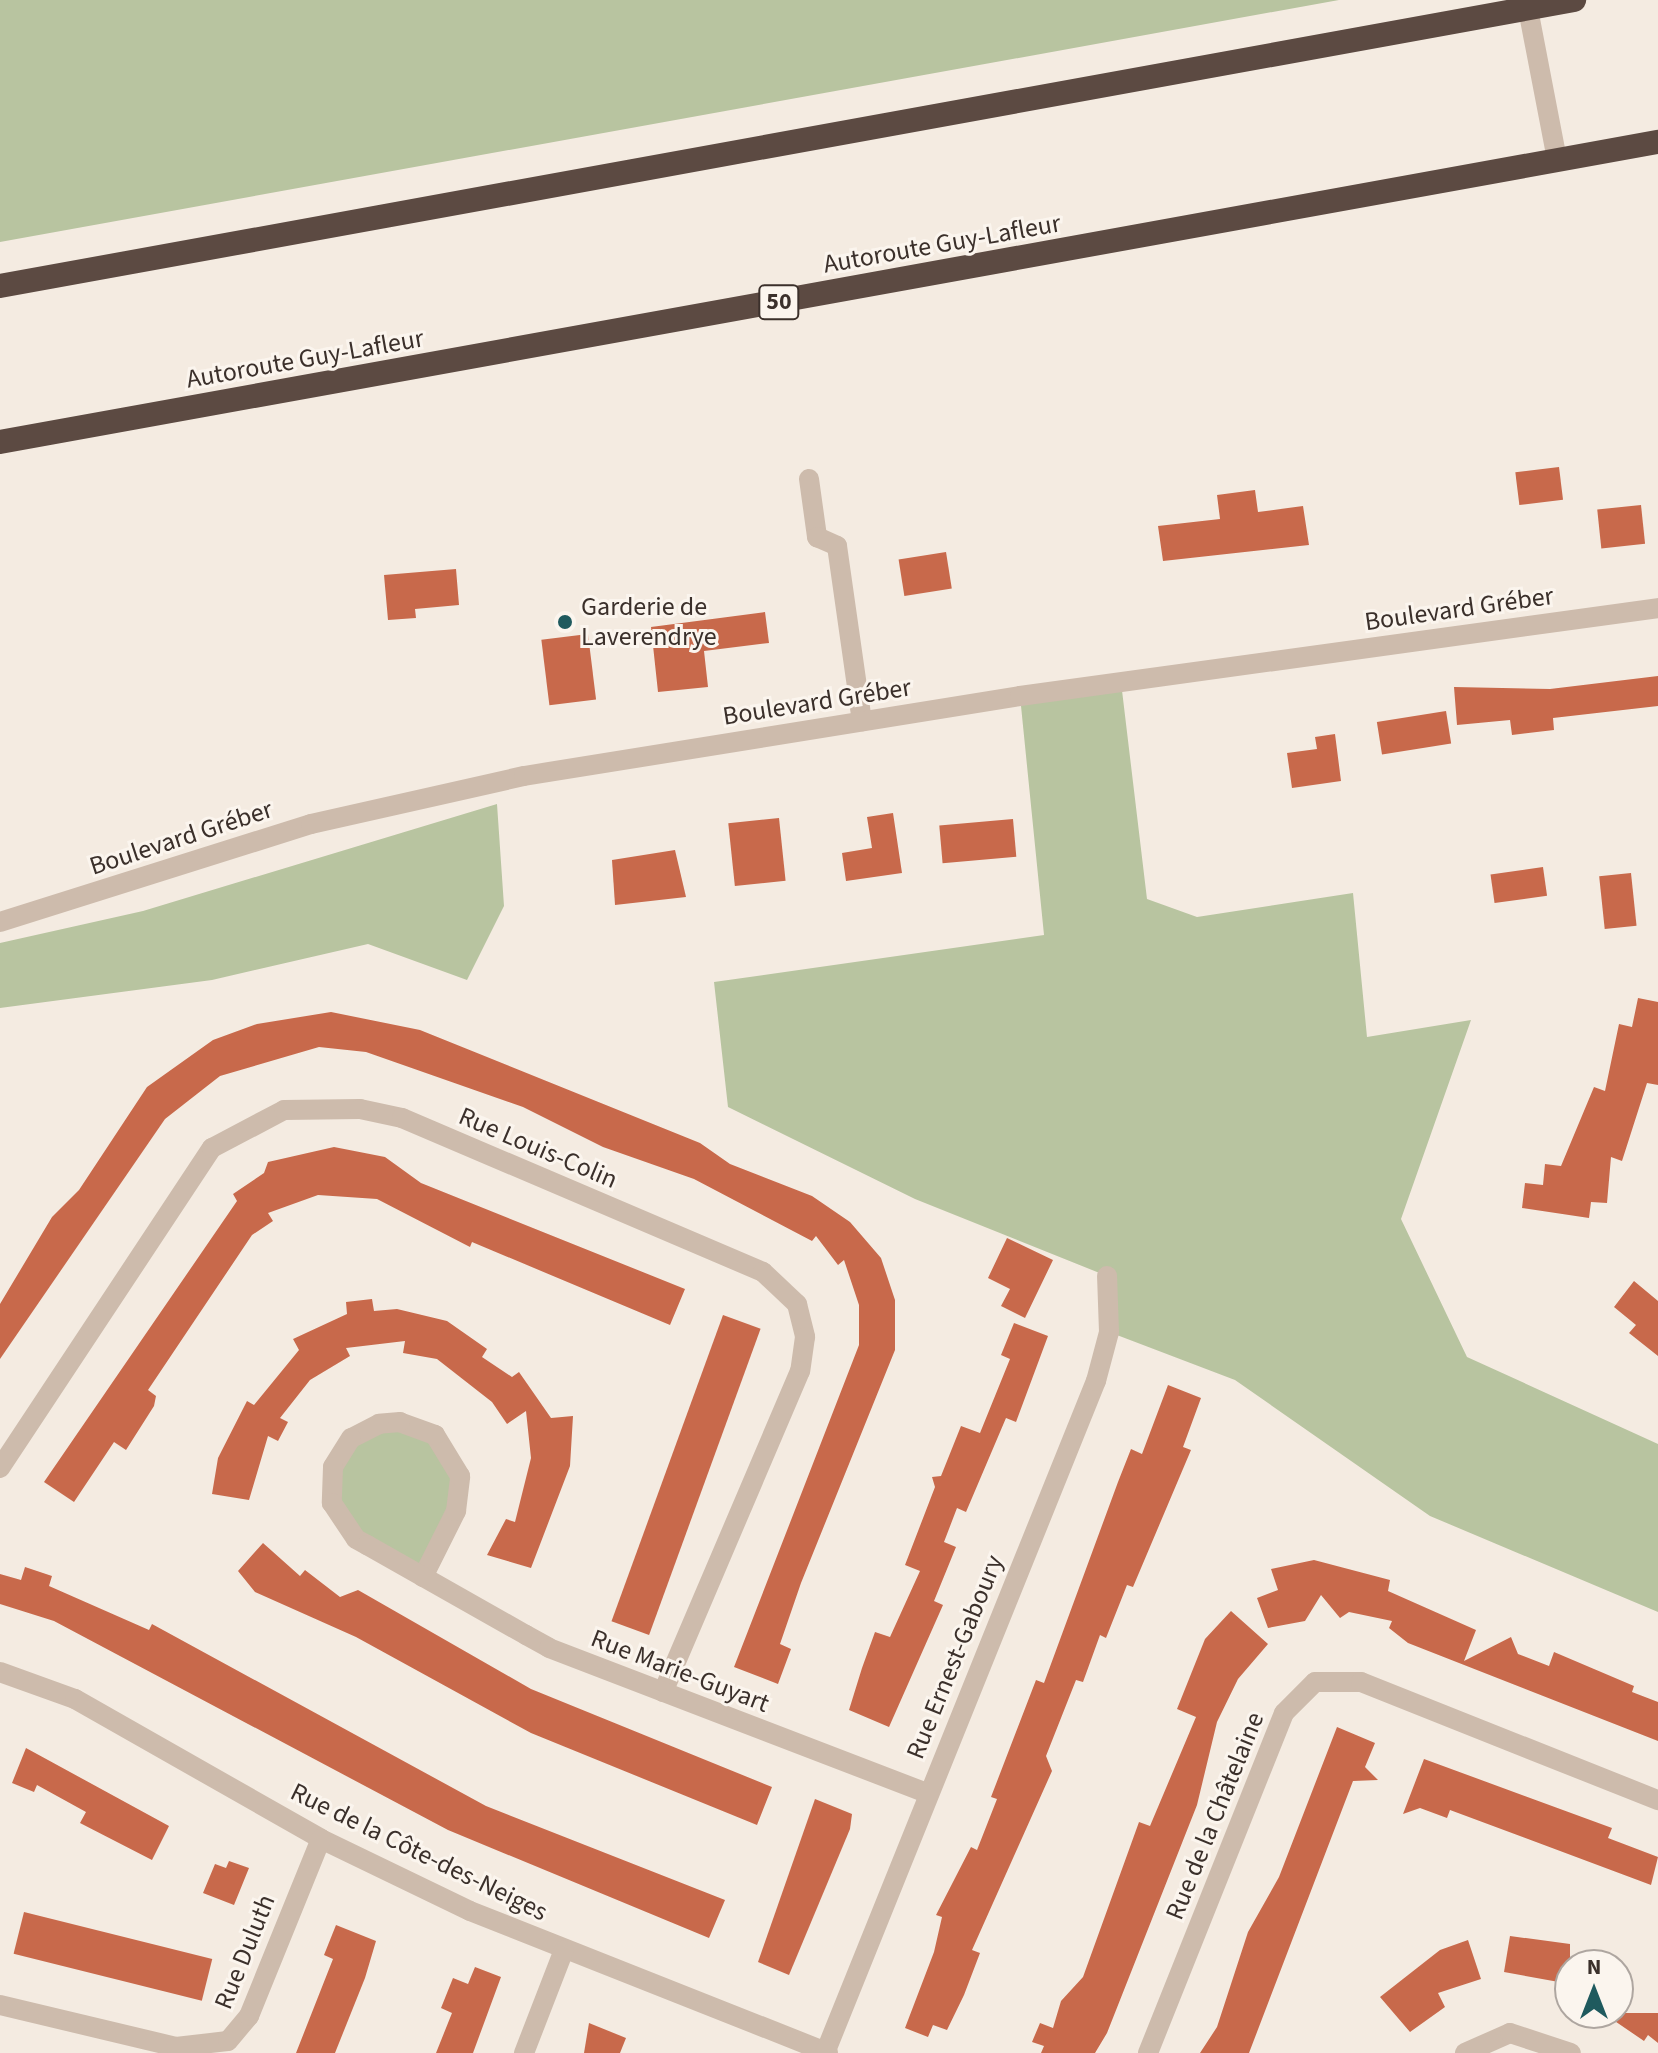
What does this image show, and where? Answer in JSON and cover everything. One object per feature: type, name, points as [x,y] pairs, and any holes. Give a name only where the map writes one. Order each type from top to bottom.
[{"type":"highway","points":[[0,286],[1574,0]]},
{"type":"highway","name":"Autoroute Guy-Lafleur","points":[[0,442],[1658,142]]},
{"type":"street","points":[[1528,9],[1557,160]]},
{"type":"street","points":[[809,479],[817,537],[837,546],[862,721]]},
{"type":"street","name":"Boulevard Gréber","points":[[0,922],[411,799],[862,721],[1658,608]]},
{"type":"street","name":"Rue Louis-Colin","points":[[0,1468],[212,1148],[284,1110],[360,1109],[402,1118],[763,1272],[797,1304],[805,1337],[800,1371],[663,1692]]},
{"type":"street","name":"Rue Ernest-Gaboury","points":[[826,2053],[927,1793],[1096,1381],[1109,1332],[1107,1276]]},
{"type":"street","name":"Rue Marie-Guyart","points":[[423,1577],[456,1511],[460,1476],[435,1435],[400,1422],[379,1424],[342,1450],[332,1503],[356,1539],[423,1577],[549,1648],[927,1793]]},
{"type":"street","name":"Rue de la Côte-des-Neiges","points":[[0,1672],[75,1699],[321,1839],[564,1950],[826,2053]]},
{"type":"street","name":"Rue de la Châtelaine","points":[[1148,2053],[1284,1713],[1315,1682],[1361,1682],[1658,1800]]},
{"type":"street","name":"Rue Duluth","points":[[0,2005],[176,2047],[228,2041],[249,2016],[321,1839]]},
{"type":"street","points":[[524,2053],[564,1950]]},
{"type":"street","points":[[1465,2053],[1510,2033],[1571,2053]]},
{"type":"green space","points":[[0,0],[1339,0],[0,242]]},
{"type":"green space","points":[[1121,682],[1147,899],[1197,917],[1353,893],[1367,1037],[1471,1020],[1401,1219],[1467,1357],[1658,1444],[1658,1612],[1430,1516],[1235,1380],[1109,1332],[1107,1276],[915,1199],[728,1107],[714,982],[1044,935],[1020,696]]},
{"type":"green space","points":[[497,804],[504,906],[467,980],[368,944],[212,980],[0,1008],[0,943],[143,911]]},
{"type":"green space","points":[[419,1426],[460,1476],[423,1577],[340,1521],[342,1450],[351,1438]]},
{"type":"building","points":[[1559,467],[1563,500],[1519,505],[1515,472]]},
{"type":"building","points":[[1255,490],[1258,512],[1303,506],[1309,545],[1163,561],[1158,526],[1220,519],[1217,495]]},
{"type":"building","points":[[1641,505],[1645,544],[1601,548],[1597,510]]},
{"type":"building","points":[[946,552],[952,589],[904,596],[899,560]]},
{"type":"building","points":[[456,569],[459,605],[415,609],[416,618],[388,620],[384,575]]},
{"type":"building","points":[[765,612],[769,643],[704,651],[708,687],[658,692],[651,627]]},
{"type":"building","points":[[588,634],[596,700],[549,705],[541,640]]},
{"type":"building","points":[[1658,676],[1658,706],[1553,718],[1554,730],[1512,735],[1510,720],[1457,725],[1454,687],[1550,689]]},
{"type":"building","points":[[1446,711],[1451,744],[1382,755],[1377,722]]},
{"type":"building","points":[[1335,734],[1341,781],[1292,788],[1287,753],[1317,749],[1315,737]]},
{"type":"building","points":[[893,813],[902,873],[846,881],[842,853],[872,848],[867,817]]},
{"type":"building","points":[[779,818],[786,881],[735,886],[728,823]]},
{"type":"building","points":[[1013,819],[1016,857],[943,863],[939,825]]},
{"type":"building","points":[[675,850],[686,897],[615,905],[612,860]]},
{"type":"building","points":[[1543,867],[1547,896],[1495,903],[1491,874]]},
{"type":"building","points":[[1631,873],[1637,926],[1605,929],[1599,876]]},
{"type":"building","points":[[1638,998],[1658,1002],[1658,1085],[1647,1083],[1622,1161],[1611,1157],[1607,1203],[1591,1202],[1589,1218],[1522,1208],[1525,1183],[1543,1185],[1545,1164],[1561,1166],[1594,1087],[1605,1091],[1619,1024],[1632,1027]]},
{"type":"building","points":[[331,1012],[420,1030],[700,1143],[730,1164],[812,1196],[850,1222],[881,1258],[895,1300],[895,1350],[801,1583],[780,1644],[791,1649],[778,1684],[734,1667],[859,1345],[859,1305],[844,1260],[838,1265],[816,1236],[812,1241],[694,1179],[603,1147],[523,1107],[366,1052],[319,1047],[220,1076],[165,1119],[0,1359],[0,1304],[52,1217],[79,1190],[147,1087],[213,1040],[257,1024]]},
{"type":"building","points":[[334,1147],[385,1157],[421,1183],[685,1289],[670,1325],[472,1242],[470,1247],[377,1199],[318,1195],[268,1213],[273,1221],[252,1235],[148,1390],[156,1396],[154,1406],[126,1450],[114,1442],[74,1502],[44,1482],[237,1201],[233,1194],[264,1173],[268,1162]]},
{"type":"building","points":[[1007,1238],[1053,1260],[1025,1318],[1001,1306],[1010,1289],[988,1278]]},
{"type":"building","points":[[1634,1281],[1658,1301],[1658,1356],[1629,1333],[1636,1325],[1614,1307]]},
{"type":"building","points":[[372,1299],[374,1311],[397,1309],[447,1321],[487,1349],[482,1357],[512,1377],[519,1372],[551,1418],[573,1416],[570,1466],[531,1568],[487,1555],[506,1519],[515,1522],[531,1458],[526,1411],[507,1424],[492,1402],[437,1359],[403,1353],[405,1341],[346,1348],[350,1356],[310,1380],[280,1418],[288,1422],[278,1441],[268,1436],[249,1500],[212,1494],[218,1458],[247,1401],[254,1405],[299,1350],[293,1339],[347,1314],[346,1302]]},
{"type":"building","points":[[723,1315],[761,1329],[649,1635],[612,1621]]},
{"type":"building","points":[[1014,1323],[1048,1336],[1016,1422],[1006,1418],[966,1512],[957,1508],[944,1542],[956,1547],[934,1601],[943,1605],[889,1727],[849,1710],[875,1632],[890,1637],[920,1571],[905,1565],[935,1487],[932,1477],[941,1476],[961,1426],[980,1433],[1010,1359],[1001,1355]]},
{"type":"building","points":[[1168,1385],[1201,1398],[1183,1447],[1191,1450],[1133,1587],[1127,1585],[1106,1638],[1100,1635],[1083,1682],[1076,1680],[1046,1756],[1052,1771],[972,1950],[980,1953],[964,1995],[947,2030],[933,2025],[928,2037],[905,2028],[934,1952],[942,1917],[936,1915],[971,1847],[977,1850],[997,1799],[991,1797],[1036,1680],[1044,1683],[1131,1449],[1142,1454]]},
{"type":"building","points":[[263,1543],[300,1576],[305,1570],[340,1597],[358,1590],[531,1689],[772,1787],[757,1825],[531,1733],[356,1637],[255,1592],[238,1571]]},
{"type":"building","points":[[1314,1560],[1390,1580],[1388,1591],[1476,1630],[1464,1661],[1511,1637],[1518,1654],[1549,1666],[1554,1652],[1634,1686],[1632,1692],[1658,1702],[1658,1741],[1408,1643],[1389,1628],[1392,1621],[1349,1612],[1340,1618],[1321,1595],[1305,1621],[1268,1628],[1257,1598],[1278,1590],[1271,1569]]},
{"type":"building","points":[[25,1567],[52,1576],[49,1586],[149,1630],[152,1624],[486,1806],[725,1900],[709,1938],[448,1830],[54,1621],[0,1604],[0,1574],[21,1580]]},
{"type":"building","points":[[1231,1611],[1268,1644],[1238,1679],[1217,1722],[1197,1805],[1107,2033],[1095,2053],[1041,2053],[1044,2046],[1032,2042],[1040,2023],[1053,2028],[1061,2001],[1083,1977],[1139,1822],[1150,1826],[1196,1717],[1177,1709],[1205,1639]]},
{"type":"building","points":[[1337,1727],[1375,1743],[1365,1767],[1378,1780],[1353,1781],[1249,2053],[1200,2053],[1217,2027],[1248,1932],[1279,1877]]},
{"type":"building","points":[[26,1748],[169,1826],[152,1860],[80,1823],[86,1812],[37,1785],[34,1792],[12,1783]]},
{"type":"building","points":[[1424,1759],[1612,1828],[1608,1838],[1658,1857],[1651,1885],[1450,1810],[1447,1818],[1420,1808],[1403,1814]]},
{"type":"building","points":[[815,1799],[852,1814],[850,1829],[789,1975],[758,1962]]},
{"type":"building","points":[[229,1861],[249,1868],[234,1905],[203,1893],[215,1864],[226,1868]]},
{"type":"building","points":[[24,1912],[212,1959],[202,2001],[14,1954]]},
{"type":"building","points":[[336,1925],[376,1941],[365,1978],[335,2053],[296,2053],[333,1959],[324,1955]]},
{"type":"building","points":[[1510,1936],[1570,1944],[1570,1949],[1554,1949],[1554,1981],[1504,1972]]},
{"type":"building","points":[[1468,1940],[1481,1979],[1438,1993],[1445,2007],[1410,2032],[1380,1997],[1440,1950]]},
{"type":"building","points":[[475,1967],[501,1977],[473,2053],[436,2053],[452,2013],[441,2008],[453,1978],[468,1984]]},
{"type":"building","points":[[1634,2013],[1658,2013],[1658,2043],[1648,2035],[1644,2041],[1626,2029],[1634,2029]]},
{"type":"building","points":[[589,2023],[626,2038],[620,2053],[584,2053]]},
{"type":"place","name":"Garderie de Laverendrye","points":[[565,622]]}]
